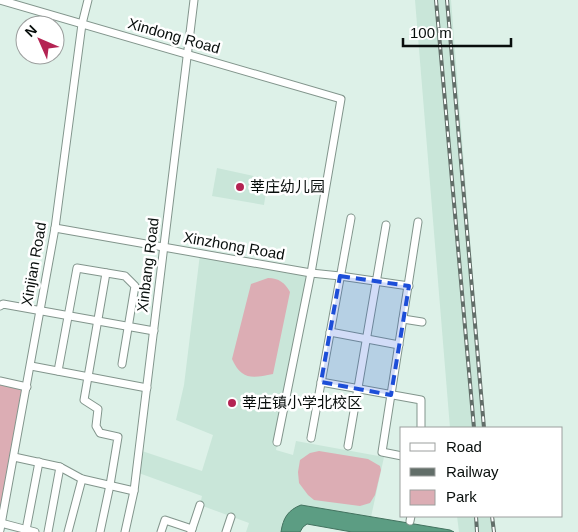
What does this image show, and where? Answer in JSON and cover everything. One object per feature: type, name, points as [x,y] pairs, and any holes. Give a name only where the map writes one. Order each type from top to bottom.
[{"type":"street","name":"Xindong Road","points":[[0,0],[341,100],[311,273]]},
{"type":"street","name":"Xinjian Road","points":[[1,527],[55,228],[82,24],[88,0]]},
{"type":"street","name":"Xinbang Road","points":[[125,532],[134,491],[194,0]]},
{"type":"street","points":[[311,438],[351,218]]},
{"type":"street","points":[[400,456],[382,452],[418,222]]},
{"type":"street","points":[[348,446],[386,224]]},
{"type":"street","name":"Xinzhong Road","points":[[55,228],[311,273],[408,286]]},
{"type":"street","points":[[58,371],[77,268],[125,276],[135,286],[122,364]]},
{"type":"street","points":[[100,532],[118,437],[100,433],[96,426],[98,409],[84,400],[106,273]]},
{"type":"street","points":[[277,442],[311,273]]},
{"type":"street","points":[[0,306],[2,304],[154,331]]},
{"type":"street","points":[[403,319],[422,322]]},
{"type":"street","points":[[330,332],[399,345]]},
{"type":"street","points":[[30,366],[147,388]]},
{"type":"street","points":[[0,381],[27,387]]},
{"type":"street","points":[[321,382],[421,400],[421,427]]},
{"type":"street","points":[[14,457],[60,467],[82,479],[134,491]]},
{"type":"street","points":[[26,530],[39,462]]},
{"type":"street","points":[[48,532],[60,467]]},
{"type":"street","points":[[68,532],[82,479]]},
{"type":"street","points":[[161,532],[165,520],[192,531],[200,505]]},
{"type":"street","points":[[226,532],[231,518]]},
{"type":"street","points":[[1,527],[35,532]]},
{"type":"highlighted area","points":[[340,276],[409,286],[391,395],[321,382]]},
{"type":"shaded area","points":[[415,0],[451,0],[485,427],[450,427]]},
{"type":"shaded area","name":"莘庄幼儿园","points":[[217,168],[268,179],[264,205],[212,196]]},
{"type":"shaded area","name":"莘庄镇小学北校区","points":[[200,254],[311,273],[276,450],[293,455],[296,441],[384,457],[371,517],[301,505],[282,522],[281,532],[246,532],[249,523],[200,505],[202,496],[136,472],[139,450],[202,471],[213,435],[176,420],[184,385]]},
{"type":"shaded area","points":[[301,505],[454,532],[352,532],[307,524],[300,532],[281,532],[287,515]]},
{"type":"shaded area","points":[[457,517],[492,517],[494,532],[459,532]]},
{"type":"green space","points":[[268,278],[281,282],[290,292],[273,374],[254,377],[240,371],[232,359],[251,284]]},
{"type":"green space","points":[[0,381],[27,387],[0,530]]},
{"type":"green space","points":[[319,451],[368,459],[380,466],[381,470],[375,495],[370,503],[360,506],[314,500],[308,495],[299,483],[300,460],[310,453]]},
{"type":"railway","points":[[436,0],[474,427]]},
{"type":"railway","points":[[447,0],[484,427]]},
{"type":"railway","points":[[476,517],[477,532]]},
{"type":"railway","points":[[492,517],[494,532]]},
{"type":"place","name":"莘庄幼儿园","points":[[240,187]]},
{"type":"place","name":"莘庄镇小学北校区","points":[[232,403]]}]
